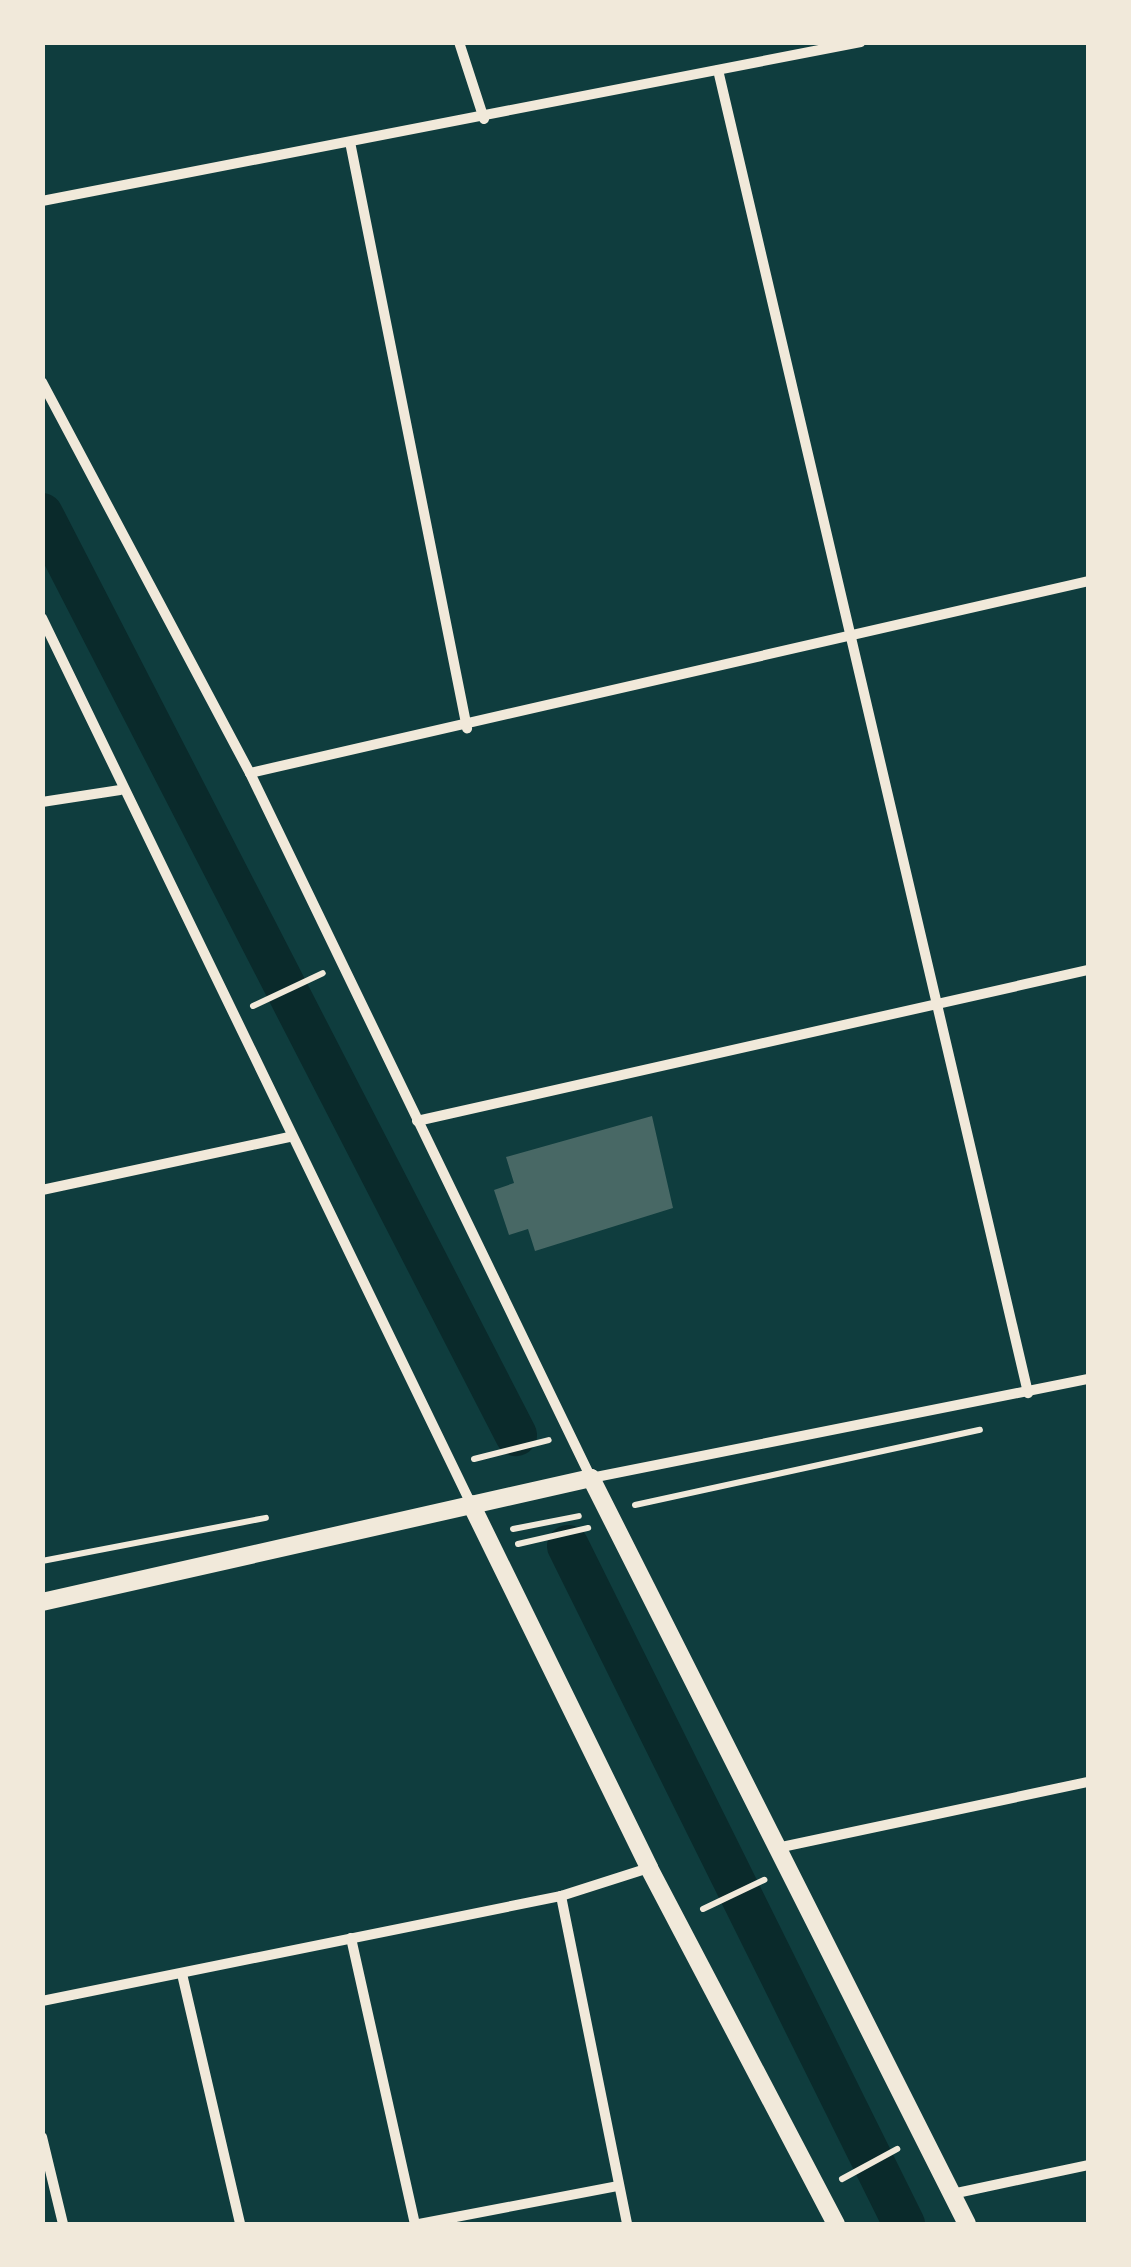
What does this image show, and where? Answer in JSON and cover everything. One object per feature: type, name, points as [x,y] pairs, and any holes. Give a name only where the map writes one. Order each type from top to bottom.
[{"type":"street","points":[[459,42],[484,119]]},
{"type":"street","points":[[42,201],[484,119],[860,42]]},
{"type":"street","points":[[718,70],[1028,1393]]},
{"type":"street","points":[[350,142],[467,728]]},
{"type":"street","points":[[42,382],[250,773],[591,1478],[967,2224]]},
{"type":"street","points":[[250,773],[467,728],[1088,581]]},
{"type":"street","points":[[42,618],[120,790],[649,1868],[836,2224]]},
{"type":"street","points":[[42,802],[120,790]]},
{"type":"street","points":[[417,1120],[1088,970]]},
{"type":"street","points":[[42,1190],[290,1137]]},
{"type":"street","points":[[42,1602],[591,1478],[1088,1379]]},
{"type":"street","points":[[778,1848],[1088,1782]]},
{"type":"street","points":[[42,2001],[561,1896],[649,1868]]},
{"type":"street","points":[[561,1896],[626,2224]]},
{"type":"street","points":[[351,1938],[417,2224],[618,2186]]},
{"type":"street","points":[[182,1974],[240,2224]]},
{"type":"street","points":[[42,2136],[63,2224]]},
{"type":"street","points":[[952,2194],[1088,2164]]},
{"type":"path","points":[[231,1016],[342,964]]},
{"type":"path","points":[[452,1464],[570,1435]]},
{"type":"path","points":[[546,1538],[584,1529]]},
{"type":"path","points":[[677,1922],[787,1868]]},
{"type":"path","points":[[819,2191],[923,2136]]},
{"type":"building","points":[[652,1116],[673,1208],[535,1251],[528,1229],[509,1235],[494,1190],[514,1183],[506,1157]]},
{"type":"waterway","points":[[42,514],[516,1435]]},
{"type":"waterway","points":[[568,1546],[904,2224]]}]
